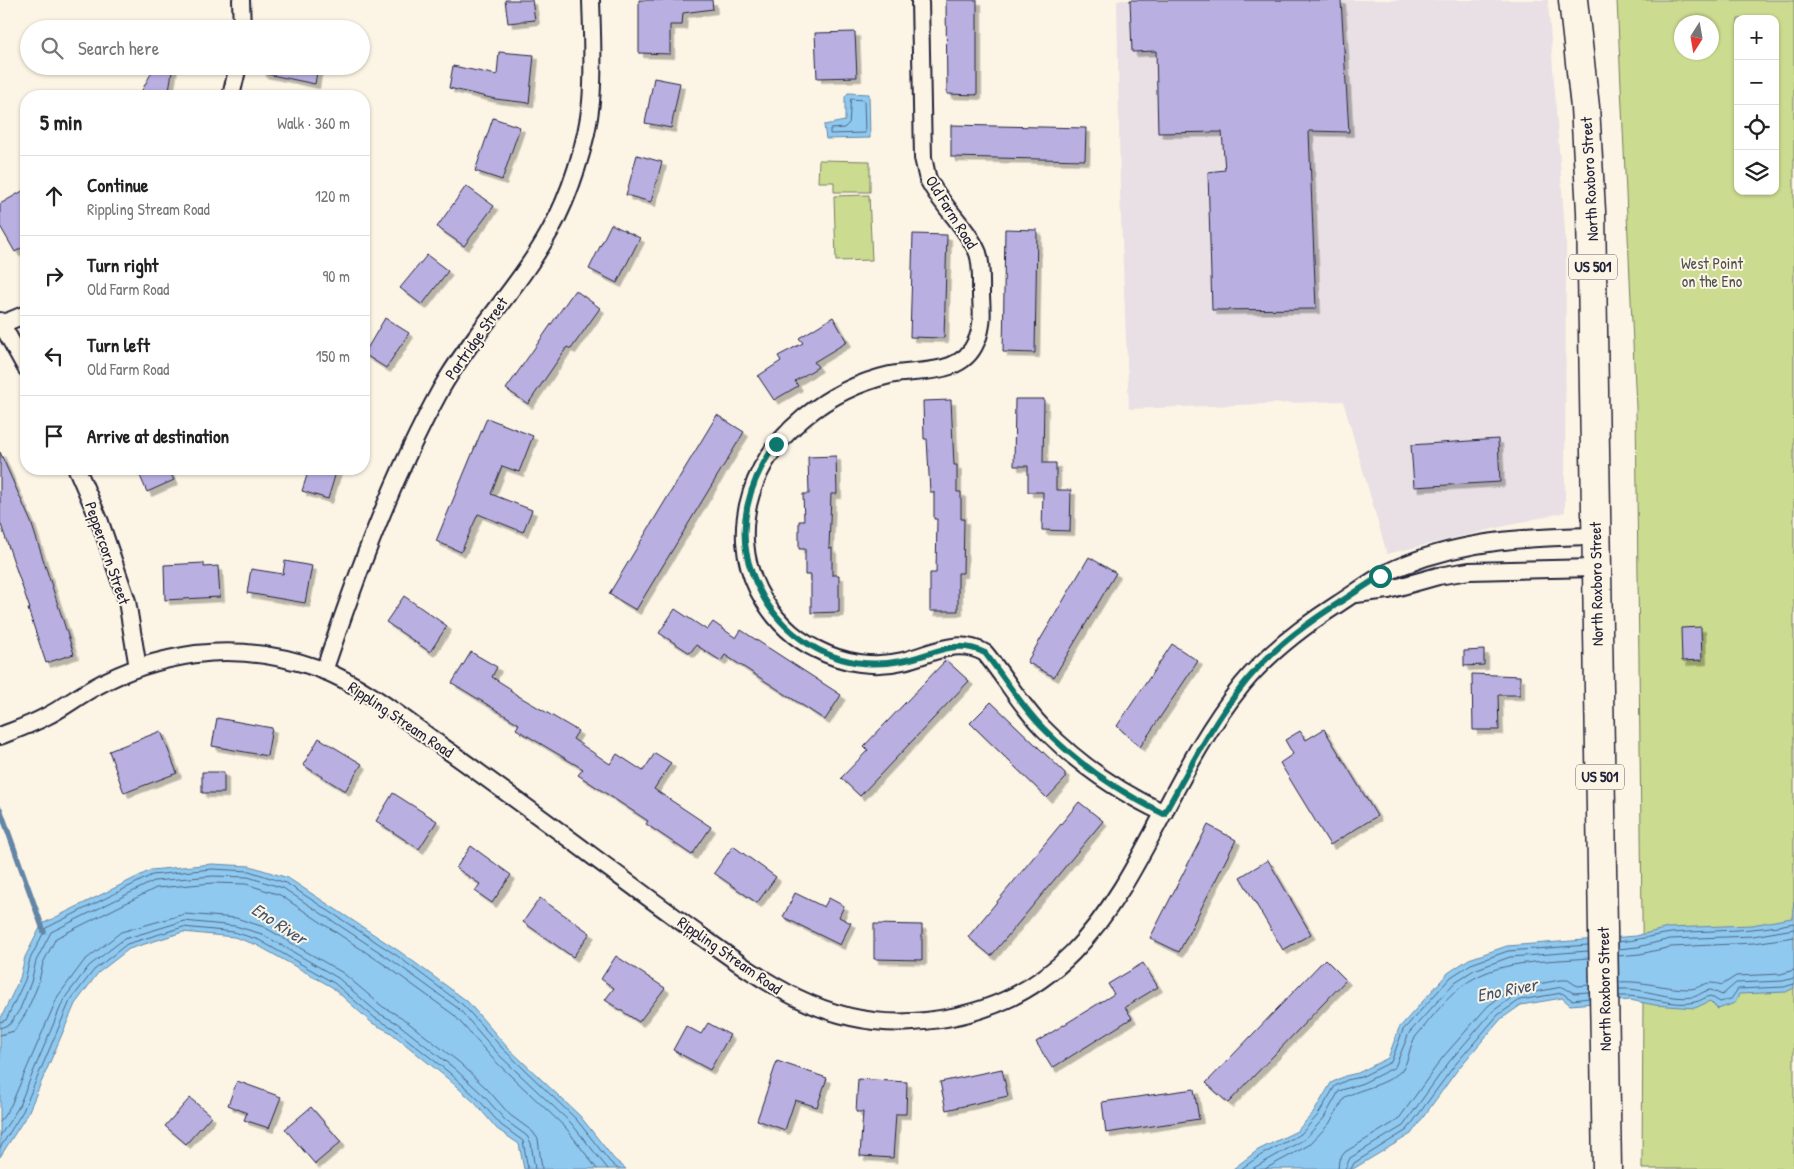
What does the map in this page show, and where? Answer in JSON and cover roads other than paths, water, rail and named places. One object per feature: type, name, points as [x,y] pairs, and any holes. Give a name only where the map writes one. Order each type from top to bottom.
[{"type":"highway","name":"North Roxboro Street","points":[[1573,0],[1585,107],[1591,211],[1607,1169]]},
{"type":"street","points":[[241,0],[242,20]]},
{"type":"street","name":"Partridge Street","points":[[324,670],[370,540],[440,391],[456,364],[535,255],[563,204],[585,134],[590,109],[592,0]]},
{"type":"street","name":"Old Farm Road","points":[[920,0],[923,158],[928,179],[966,232],[979,256],[983,318],[976,343],[960,362],[954,365],[942,369],[889,376],[848,390],[829,400],[786,434],[764,461],[747,505],[745,546],[750,568],[757,587],[777,620],[808,644],[838,659],[876,664],[902,661],[957,645],[973,647],[985,653],[1042,727],[1056,740],[1090,770],[1128,796],[1164,814]]},
{"type":"street","points":[[233,90],[236,75]]},
{"type":"street","points":[[20,316],[1,323],[20,357]]},
{"type":"street","name":"Peppercorn Street","points":[[79,475],[100,522],[128,601],[138,668]]},
{"type":"street","name":"Rippling Stream Road","points":[[0,736],[46,717],[95,687],[138,668],[192,655],[218,653],[272,657],[324,670],[352,685],[437,743],[756,975],[810,1005],[860,1019],[907,1023],[951,1018],[1000,1002],[1046,976],[1064,963],[1096,928],[1120,892],[1207,736],[1240,688],[1262,662],[1302,627],[1380,576],[1404,565],[1463,546],[1500,540],[1595,536]]},
{"type":"street","name":"Rippling Stream Road","points":[[1354,594],[1388,590],[1438,576],[1469,571],[1596,568]]},
{"type":"water","points":[[848,93],[869,94],[870,138],[826,139],[824,125],[845,121],[845,97]]},
{"type":"water","name":"Eno River","points":[[212,864],[250,866],[288,878],[399,951],[467,1001],[507,1047],[580,1116],[614,1159],[626,1169],[524,1169],[519,1144],[497,1129],[475,1103],[447,1078],[390,1032],[372,1023],[332,987],[257,945],[234,937],[183,932],[129,949],[98,973],[75,1004],[28,1113],[0,1157],[0,1020],[20,978],[25,957],[42,924],[151,870]]},
{"type":"water","name":"Eno River","points":[[1794,901],[1794,988],[1786,992],[1739,994],[1735,1003],[1718,1009],[1710,1001],[1695,1008],[1655,1005],[1630,1000],[1570,1005],[1562,998],[1521,1005],[1501,1019],[1458,1069],[1411,1134],[1353,1169],[1233,1169],[1258,1150],[1297,1131],[1314,1112],[1331,1083],[1345,1076],[1358,1073],[1388,1058],[1399,1028],[1448,973],[1469,959],[1507,946],[1636,936],[1668,928],[1752,925],[1792,918]]},
{"type":"waterway","points":[[0,809],[44,932]]},
{"type":"park label","name":"West Point on the Eno","points":[[1712,272]]}]
